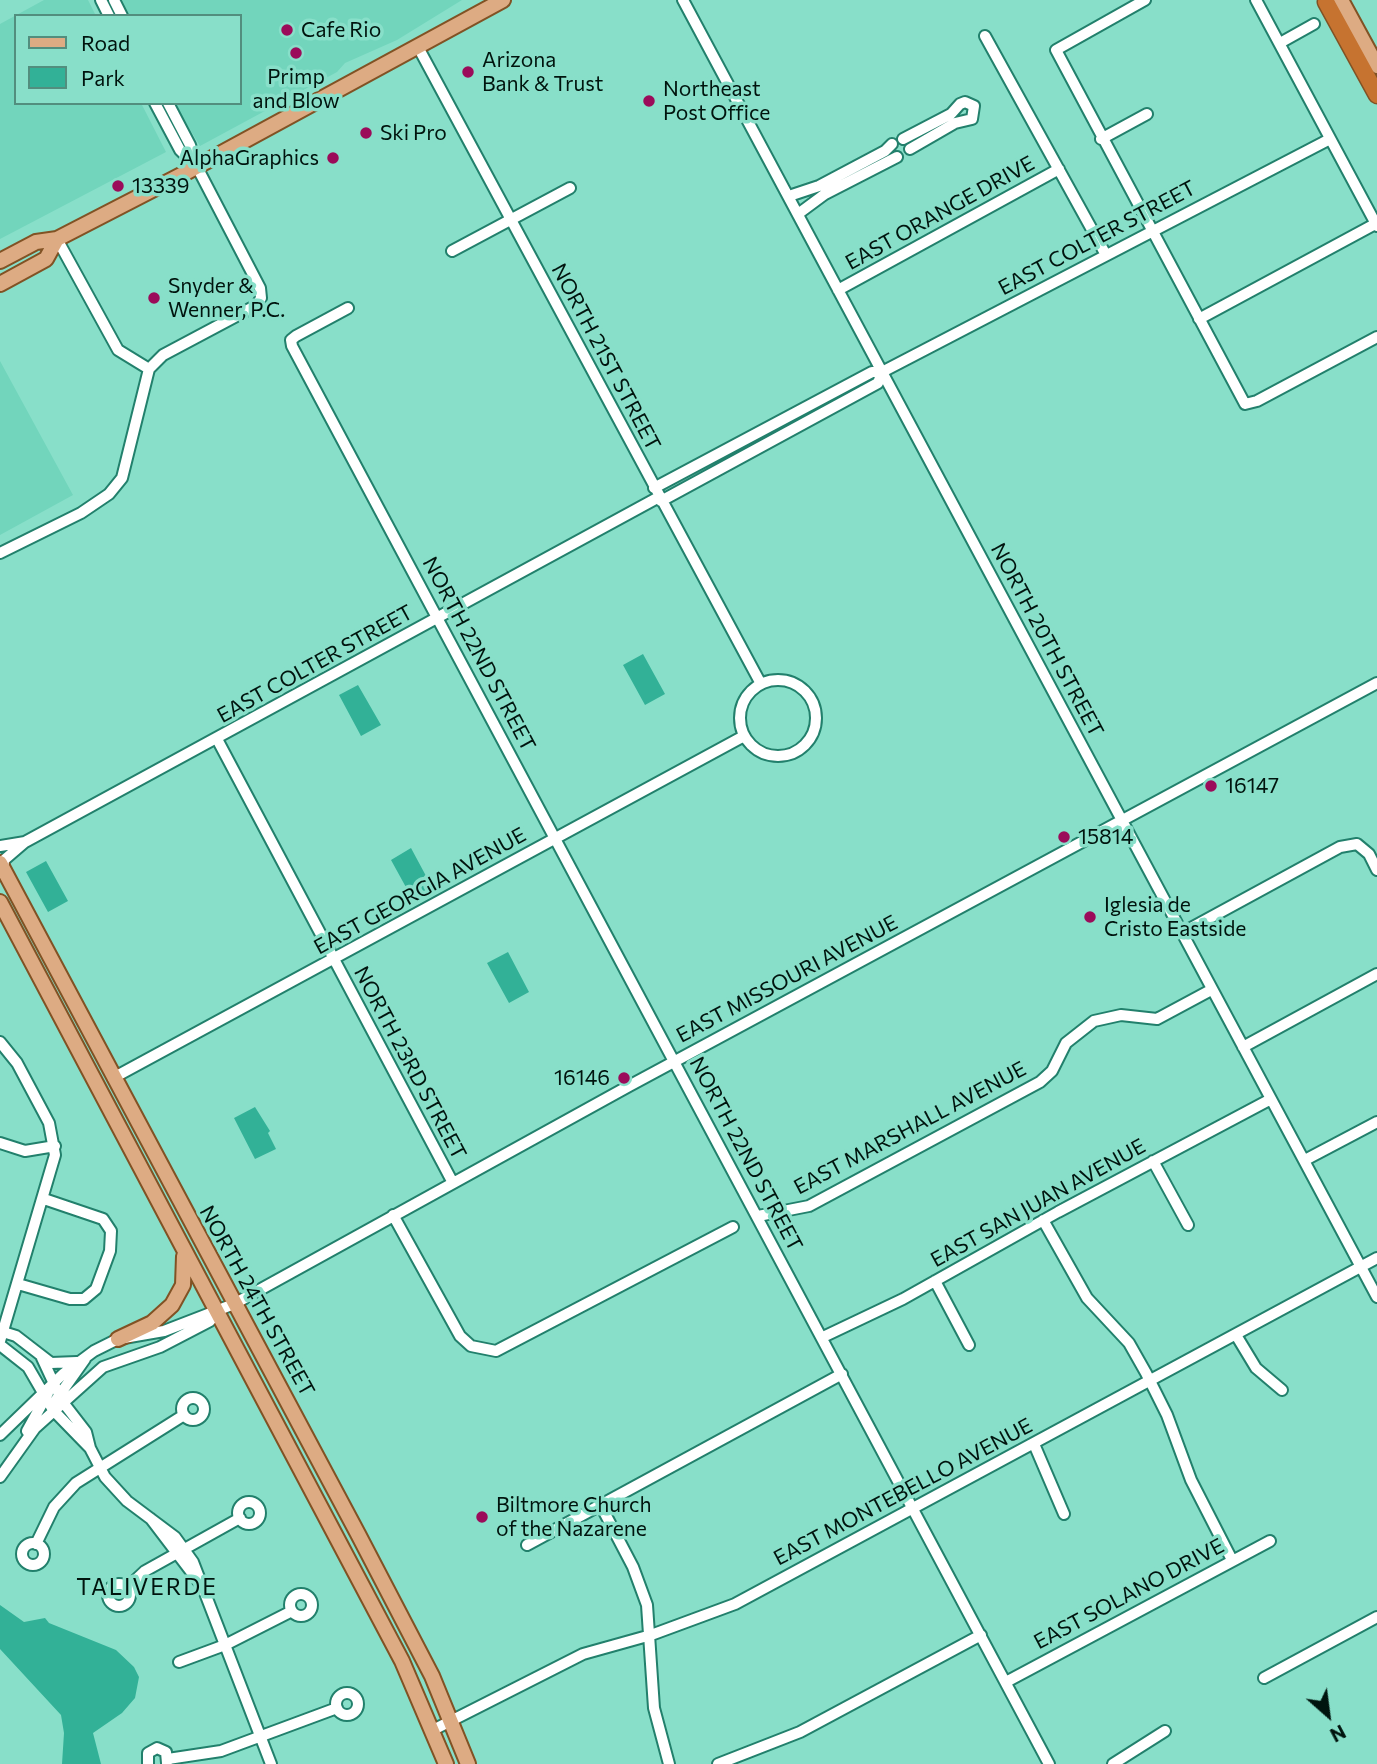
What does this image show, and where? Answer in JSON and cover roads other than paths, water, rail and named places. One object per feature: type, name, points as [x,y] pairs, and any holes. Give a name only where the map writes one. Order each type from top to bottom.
[{"type":"highway","points":[[1331,1],[1377,95]]},
{"type":"main road","points":[[0,261],[36,242],[57,239],[197,167],[503,0]]},
{"type":"main road","points":[[1331,1],[1377,66]]},
{"type":"main road","points":[[1331,1],[1377,83]]},
{"type":"main road","points":[[0,284],[46,259],[57,239]]},
{"type":"main road","name":"NORTH 24TH STREET","points":[[1,866],[432,1676],[468,1764]]},
{"type":"main road","name":"NORTH 24TH STREET","points":[[0,902],[410,1677],[446,1764]]},
{"type":"main road","points":[[118,1339],[152,1323],[172,1305],[184,1278],[183,1248]]},
{"type":"main road","points":[[340,1543],[358,1534]]},
{"type":"street","name":"NORTH 20TH STREET","points":[[683,0],[1377,1297]]},
{"type":"street","points":[[1144,0],[1056,50],[1101,139],[1245,404],[1257,401],[1377,337]]},
{"type":"street","points":[[1199,319],[1377,224],[1256,0]]},
{"type":"street","points":[[1280,43],[1314,24]]},
{"type":"street","points":[[985,36],[1106,255]]},
{"type":"street","name":"NORTH 21ST STREET","points":[[418,47],[761,684]]},
{"type":"street","points":[[789,197],[818,186],[885,151],[892,144],[951,114],[960,104],[965,102],[974,106],[972,119],[955,122],[910,149],[905,156],[897,157],[825,194],[798,214]]},
{"type":"street","points":[[156,105],[180,150],[197,167]]},
{"type":"street","points":[[0,553],[81,513],[109,494],[122,478],[149,369],[163,355],[257,305],[261,298],[260,288],[197,167],[190,145],[170,105]]},
{"type":"street","points":[[1101,139],[1147,114]]},
{"type":"street","points":[[903,139],[910,149]]},
{"type":"street","name":"EAST COLTER STREET","points":[[1,866],[8,855],[25,842],[438,619],[872,372],[882,372],[1330,139]]},
{"type":"street","points":[[892,144],[892,153],[897,157]]},
{"type":"street","name":"EAST ORANGE DRIVE","points":[[838,290],[1059,169]]},
{"type":"street","points":[[452,251],[570,188]]},
{"type":"street","points":[[57,239],[118,350],[149,369]]},
{"type":"street","name":"NORTH 22ND STREET","points":[[348,308],[290,340],[1049,1764]]},
{"type":"street","points":[[786,681],[807,693],[816,716],[814,729],[799,749],[775,755],[763,753],[744,736],[740,712],[751,691],[761,684],[786,681]]},
{"type":"street","name":"EAST MISSOURI AVENUE","points":[[217,1312],[1377,683]]},
{"type":"street","name":"EAST GEORGIA AVENUE","points":[[113,1078],[744,736]]},
{"type":"street","name":"NORTH 23RD STREET","points":[[217,739],[332,960],[453,1183]]},
{"type":"street","name":"EAST COLTER STREET","points":[[0,846],[25,842]]},
{"type":"street","points":[[1182,933],[1340,847],[1357,844],[1369,854],[1377,870]]},
{"type":"street","points":[[1243,1047],[1377,974]]},
{"type":"street","name":"EAST MARSHALL AVENUE","points":[[758,1216],[809,1206],[1040,1082],[1052,1071],[1066,1043],[1094,1021],[1121,1014],[1157,1018],[1211,990]]},
{"type":"street","points":[[0,1042],[17,1063],[49,1123],[55,1146],[54,1164],[1,1337]]},
{"type":"street","name":"EAST SAN JUAN AVENUE","points":[[823,1337],[935,1281],[1043,1220],[1271,1099]]},
{"type":"street","points":[[1305,1160],[1377,1122]]},
{"type":"street","points":[[0,1143],[25,1151],[55,1146]]},
{"type":"street","points":[[1153,1161],[1188,1225]]},
{"type":"street","points":[[18,1284],[70,1299],[84,1299],[96,1289],[110,1251],[111,1230],[103,1219],[44,1199]]},
{"type":"street","points":[[394,1215],[456,1331],[471,1346],[496,1351],[733,1227]]},
{"type":"street","points":[[1043,1220],[1087,1298],[1129,1343],[1167,1415],[1191,1480],[1232,1560]]},
{"type":"street","name":"EAST MONTEBELLO AVENUE","points":[[433,1730],[583,1654],[651,1635],[734,1604],[1377,1258]]},
{"type":"street","points":[[935,1281],[969,1345]]},
{"type":"street","points":[[0,1435],[86,1356],[118,1339],[146,1335],[206,1313],[217,1312]]},
{"type":"street","points":[[61,1399],[103,1367],[160,1348],[210,1321],[217,1312]]},
{"type":"street","points":[[1236,1335],[1262,1375],[1282,1390]]},
{"type":"street","points":[[1,1337],[16,1336],[51,1363],[86,1356],[103,1367]]},
{"type":"street","points":[[1,1337],[48,1390],[61,1399],[83,1426],[98,1466],[114,1489],[151,1520],[179,1550],[202,1586],[271,1764]]},
{"type":"street","points":[[0,1477],[61,1399],[86,1356]]},
{"type":"street","points":[[43,1358],[53,1410],[90,1448]]},
{"type":"street","points":[[527,1545],[842,1374]]},
{"type":"street","points":[[19,1450],[48,1390]]},
{"type":"street","points":[[36,1544],[44,1523],[60,1500],[98,1466],[184,1415]]},
{"type":"street","points":[[1034,1444],[1064,1514]]},
{"type":"street","points":[[600,1504],[640,1581],[647,1605],[654,1708],[669,1764]]},
{"type":"street","points":[[127,1588],[145,1571],[240,1518]]},
{"type":"street","name":"EAST SOLANO DRIVE","points":[[1006,1682],[1270,1541]]},
{"type":"street","points":[[179,1662],[225,1645],[292,1611]]},
{"type":"street","points":[[1264,1678],[1377,1617]]},
{"type":"street","points":[[718,1764],[800,1732],[981,1635]]},
{"type":"street","points":[[148,1764],[147,1756],[153,1749],[163,1750],[167,1761],[206,1755],[337,1708]]},
{"type":"street","points":[[1112,1764],[1165,1731]]},
{"type":"place","name":"Cafe Rio","points":[[287,30]]},
{"type":"place","name":"Primp and Blow","points":[[296,53]]},
{"type":"place","name":"Arizona Bank & Trust","points":[[468,72]]},
{"type":"place","name":"Northeast Post Office","points":[[649,101]]},
{"type":"place","name":"Ski Pro","points":[[366,133]]},
{"type":"place","name":"AlphaGraphics","points":[[333,158]]},
{"type":"place","name":"13339","points":[[118,186]]},
{"type":"place","name":"Snyder & Wenner, P.C.","points":[[154,298]]},
{"type":"place","name":"16147","points":[[1211,786]]},
{"type":"place","name":"15814","points":[[1064,837]]},
{"type":"place","name":"Iglesia de Cristo Eastside","points":[[1090,917]]},
{"type":"place","name":"16146","points":[[624,1078]]},
{"type":"place","name":"Biltmore Church of the Nazarene","points":[[482,1517]]},
{"type":"district","name":"TALIVERDE","points":[[147,1587]]}]
